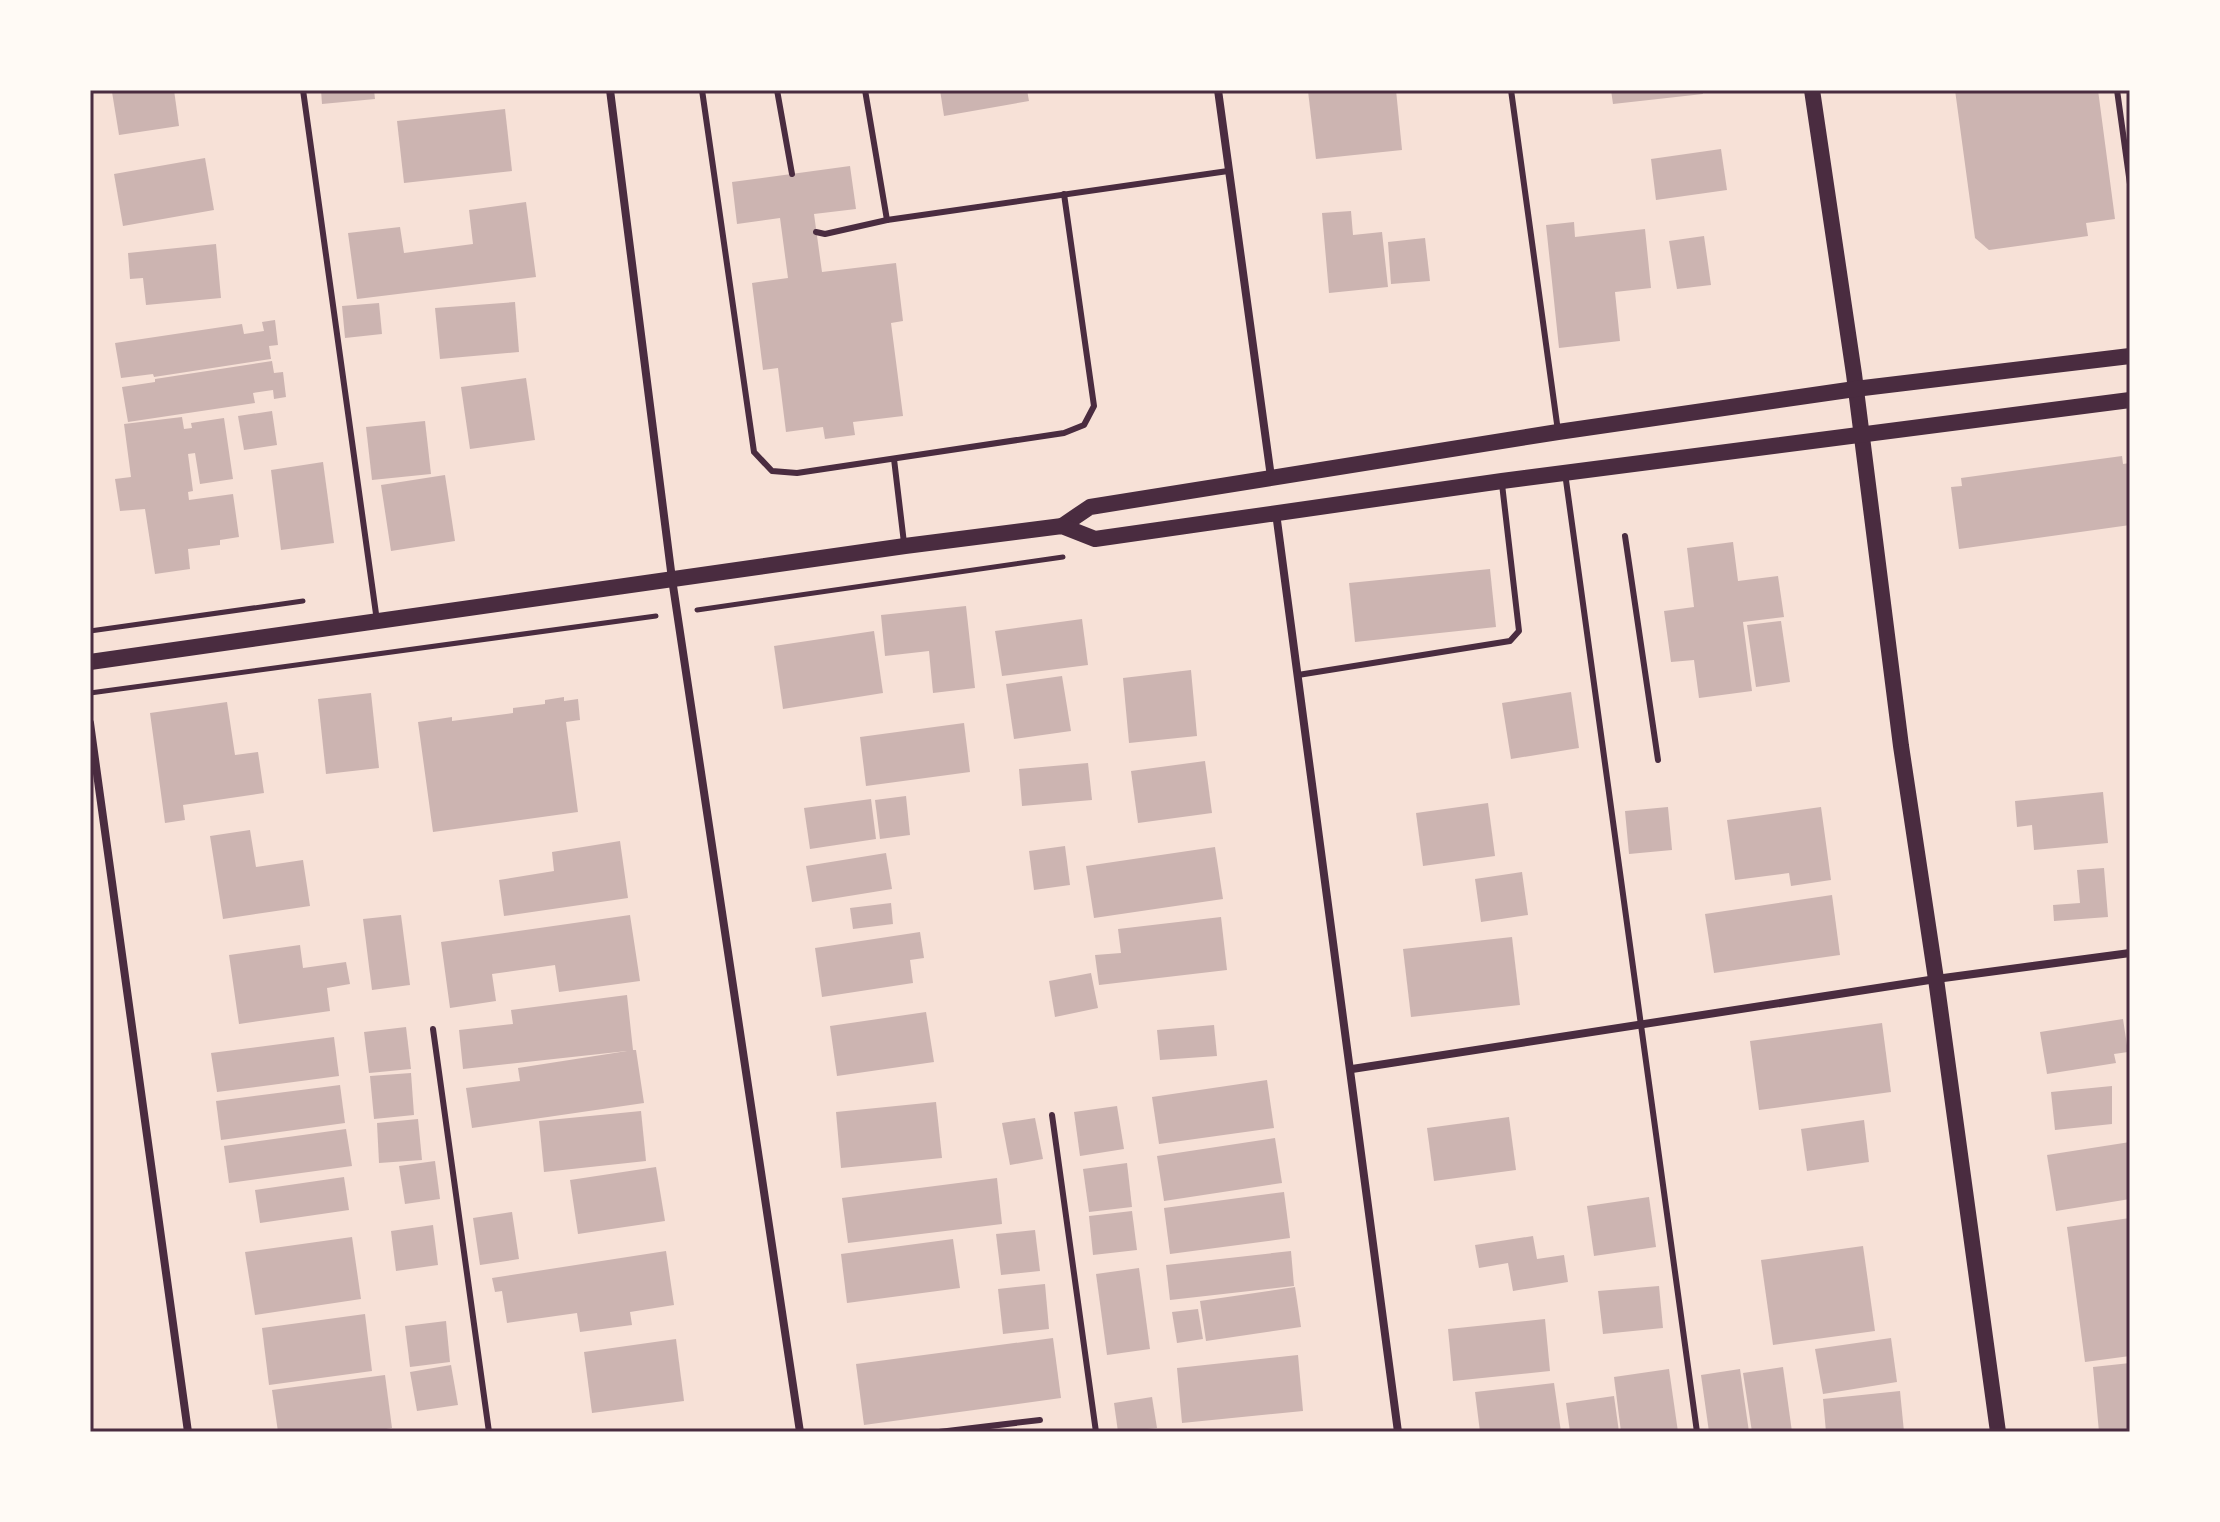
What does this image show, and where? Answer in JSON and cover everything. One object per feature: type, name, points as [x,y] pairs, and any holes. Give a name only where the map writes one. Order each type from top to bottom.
[{"type":"main road","points":[[1812,90],[1998,1432]]},
{"type":"main road","points":[[90,662],[1062,526],[1090,507],[1558,432],[1855,389],[2130,356]]},
{"type":"main road","points":[[1062,526],[1095,539],[1502,481],[2130,400]]},
{"type":"street","points":[[610,90],[672,579],[800,1432]]},
{"type":"street","points":[[1218,90],[1271,479]]},
{"type":"street","points":[[1276,513],[1398,1432]]},
{"type":"street","points":[[90,723],[188,1432]]},
{"type":"street","points":[[1352,1069],[1936,979],[2130,953]]},
{"type":"lane","points":[[303,90],[377,621]]},
{"type":"lane","points":[[702,90],[754,452],[772,471],[797,473],[894,459],[1064,433],[1084,425],[1094,406],[1064,194]]},
{"type":"lane","points":[[777,90],[792,174]]},
{"type":"lane","points":[[865,90],[887,220]]},
{"type":"lane","points":[[1511,90],[1558,432]]},
{"type":"lane","points":[[2117,90],[2130,184]]},
{"type":"lane","points":[[816,232],[825,234],[887,220],[1228,171]]},
{"type":"lane","points":[[894,459],[905,546]]},
{"type":"lane","points":[[1565,473],[1697,1432]]},
{"type":"lane","points":[[1298,675],[1510,641],[1519,631],[1502,481]]},
{"type":"lane","points":[[1625,536],[1658,760]]},
{"type":"lane","points":[[433,1029],[489,1432]]},
{"type":"lane","points":[[1052,1115],[1096,1432]]},
{"type":"lane","points":[[939,1432],[1040,1420]]},
{"type":"path","points":[[723,606],[1064,557]]},
{"type":"path","points":[[90,693],[623,621]]},
{"type":"path","points":[[90,631],[128,626]]},
{"type":"building","points":[[174,90],[179,126],[119,135],[112,92]]},
{"type":"building","points":[[321,90],[374,90],[375,99],[322,104]]},
{"type":"building","points":[[940,90],[1027,90],[1029,101],[944,116]]},
{"type":"building","points":[[1396,90],[1402,150],[1316,159],[1308,91]]},
{"type":"building","points":[[1611,90],[1702,90],[1703,94],[1613,104]]},
{"type":"building","points":[[1955,90],[2098,90],[2115,219],[2086,223],[2088,236],[1989,250],[1975,238]]},
{"type":"building","points":[[505,109],[512,171],[404,183],[397,121]]},
{"type":"building","points":[[1721,149],[1727,190],[1656,200],[1651,159]]},
{"type":"building","points":[[205,158],[214,210],[123,226],[114,174]]},
{"type":"building","points":[[850,166],[856,209],[814,214],[822,272],[896,263],[903,321],[891,323],[903,416],[853,422],[855,435],[825,439],[823,427],[786,432],[778,368],[763,370],[752,283],[788,278],[780,218],[737,224],[732,182]]},
{"type":"building","points":[[526,202],[536,277],[357,299],[348,233],[400,227],[404,253],[473,244],[469,210]]},
{"type":"building","points":[[1351,211],[1353,235],[1382,232],[1388,287],[1329,293],[1322,213]]},
{"type":"building","points":[[1574,222],[1575,237],[1645,229],[1651,288],[1615,292],[1620,341],[1559,348],[1546,225]]},
{"type":"building","points":[[1704,236],[1711,285],[1677,289],[1669,241]]},
{"type":"building","points":[[1425,238],[1430,281],[1391,284],[1388,242]]},
{"type":"building","points":[[216,244],[221,298],[146,305],[143,278],[130,279],[128,253]]},
{"type":"building","points":[[515,302],[519,352],[440,359],[435,308]]},
{"type":"building","points":[[379,303],[382,334],[345,338],[342,306]]},
{"type":"building","points":[[275,320],[278,345],[269,346],[271,359],[154,377],[153,374],[121,378],[115,343],[242,324],[244,334],[264,331],[262,322]]},
{"type":"building","points":[[272,361],[274,373],[283,372],[286,397],[274,399],[273,390],[253,393],[255,403],[128,422],[122,387]]},
{"type":"building","points":[[526,378],[535,440],[470,449],[461,387]]},
{"type":"building","points":[[272,411],[277,445],[244,450],[238,416]]},
{"type":"building","points":[[182,417],[184,429],[192,428],[191,423],[224,418],[233,479],[200,484],[195,453],[188,454],[193,491],[188,492],[189,500],[233,494],[239,537],[220,540],[220,545],[188,549],[190,569],[155,574],[145,509],[120,511],[115,479],[131,477],[124,424]]},
{"type":"building","points":[[425,421],[431,474],[372,480],[366,427]]},
{"type":"building","points":[[2122,456],[2123,464],[2130,463],[2130,525],[1959,549],[1951,487],[1962,486],[1961,478]]},
{"type":"building","points":[[323,462],[334,543],[281,550],[271,470]]},
{"type":"building","points":[[445,475],[455,541],[391,551],[381,485]]},
{"type":"building","points":[[1733,542],[1738,581],[1778,576],[1784,617],[1743,622],[1752,691],[1699,698],[1694,660],[1671,662],[1664,611],[1694,607],[1687,548]]},
{"type":"building","points":[[1490,569],[1496,627],[1355,642],[1349,583]]},
{"type":"building","points":[[966,606],[975,688],[933,693],[929,651],[885,656],[881,615]]},
{"type":"building","points":[[1082,619],[1088,665],[1002,676],[995,631]]},
{"type":"building","points":[[1781,621],[1790,682],[1756,687],[1747,625]]},
{"type":"building","points":[[874,631],[883,693],[783,709],[774,646]]},
{"type":"building","points":[[1191,670],[1197,736],[1129,743],[1123,678]]},
{"type":"building","points":[[1062,676],[1071,731],[1014,739],[1006,684]]},
{"type":"building","points":[[1571,692],[1579,748],[1511,759],[1502,703]]},
{"type":"building","points":[[371,693],[379,768],[326,774],[318,699]]},
{"type":"building","points":[[564,697],[564,701],[578,699],[580,720],[566,722],[578,812],[433,832],[418,722],[513,713],[513,708],[545,704],[545,700]]},
{"type":"building","points":[[227,702],[235,755],[258,752],[264,793],[183,805],[185,820],[165,823],[150,713]]},
{"type":"building","points":[[964,723],[970,772],[866,786],[860,737]]},
{"type":"building","points":[[1205,761],[1212,813],[1138,823],[1131,771]]},
{"type":"building","points":[[1088,763],[1092,800],[1022,806],[1019,769]]},
{"type":"building","points":[[2103,792],[2108,843],[2034,850],[2032,825],[2017,827],[2015,801]]},
{"type":"building","points":[[906,796],[910,835],[880,839],[875,800]]},
{"type":"building","points":[[871,799],[876,839],[810,849],[804,808]]},
{"type":"building","points":[[1488,803],[1495,856],[1423,866],[1416,813]]},
{"type":"building","points":[[1668,807],[1672,850],[1629,854],[1625,811]]},
{"type":"building","points":[[1821,807],[1831,880],[1791,886],[1789,873],[1735,880],[1727,820]]},
{"type":"building","points":[[250,830],[256,867],[303,860],[310,906],[223,919],[210,836]]},
{"type":"building","points":[[620,841],[628,898],[504,916],[499,880],[554,871],[552,852]]},
{"type":"building","points":[[1065,846],[1070,885],[1034,890],[1029,851]]},
{"type":"building","points":[[1215,847],[1223,899],[1094,918],[1086,866]]},
{"type":"building","points":[[886,853],[892,889],[812,902],[806,866]]},
{"type":"building","points":[[2104,868],[2108,917],[2054,921],[2053,905],[2080,903],[2077,870]]},
{"type":"building","points":[[1522,872],[1528,915],[1481,922],[1475,879]]},
{"type":"building","points":[[1832,895],[1840,955],[1714,973],[1705,914]]},
{"type":"building","points":[[891,903],[893,924],[853,929],[850,908]]},
{"type":"building","points":[[401,915],[410,985],[372,990],[363,919]]},
{"type":"building","points":[[630,915],[640,981],[559,992],[555,965],[492,974],[496,1001],[450,1008],[441,942]]},
{"type":"building","points":[[1221,917],[1227,970],[1099,985],[1095,955],[1121,953],[1118,929]]},
{"type":"building","points":[[920,932],[924,958],[910,960],[913,983],[822,997],[815,948]]},
{"type":"building","points":[[1512,937],[1520,1005],[1411,1017],[1403,949]]},
{"type":"building","points":[[300,945],[303,968],[346,962],[350,984],[327,988],[330,1011],[239,1024],[229,955]]},
{"type":"building","points":[[1091,973],[1098,1008],[1055,1017],[1049,981]]},
{"type":"building","points":[[627,995],[633,1050],[636,1050],[644,1103],[472,1128],[466,1088],[520,1081],[518,1068],[627,1051],[463,1069],[459,1030],[513,1024],[511,1010]]},
{"type":"building","points":[[926,1012],[934,1062],[837,1076],[830,1026]]},
{"type":"building","points":[[2123,1019],[2128,1052],[2114,1054],[2116,1063],[2047,1074],[2040,1032]]},
{"type":"building","points":[[1882,1023],[1891,1092],[1759,1110],[1750,1041]]},
{"type":"building","points":[[1214,1025],[1217,1056],[1160,1060],[1157,1030]]},
{"type":"building","points":[[406,1027],[411,1069],[369,1073],[364,1032]]},
{"type":"building","points":[[334,1037],[339,1076],[217,1092],[211,1053]]},
{"type":"building","points":[[411,1073],[414,1115],[374,1119],[370,1076]]},
{"type":"building","points":[[1267,1080],[1274,1128],[1159,1144],[1152,1097]]},
{"type":"building","points":[[340,1085],[345,1123],[221,1140],[216,1101]]},
{"type":"building","points":[[2112,1086],[2112,1124],[2055,1130],[2051,1092]]},
{"type":"building","points":[[936,1102],[942,1158],[841,1168],[836,1112]]},
{"type":"building","points":[[1117,1106],[1124,1149],[1080,1156],[1074,1112]]},
{"type":"building","points":[[641,1111],[646,1161],[544,1172],[539,1121]]},
{"type":"building","points":[[1509,1117],[1516,1170],[1434,1181],[1427,1128]]},
{"type":"building","points":[[1035,1118],[1043,1159],[1010,1165],[1002,1123]]},
{"type":"building","points":[[418,1119],[422,1160],[379,1163],[377,1123]]},
{"type":"building","points":[[1864,1120],[1869,1162],[1807,1171],[1801,1129]]},
{"type":"building","points":[[346,1129],[352,1166],[229,1183],[224,1146]]},
{"type":"building","points":[[1275,1138],[1282,1183],[1164,1201],[1157,1156]]},
{"type":"building","points":[[2130,1142],[2130,1199],[2056,1211],[2047,1155]]},
{"type":"building","points":[[435,1161],[440,1199],[405,1204],[399,1166]]},
{"type":"building","points":[[1127,1163],[1132,1207],[1089,1212],[1083,1169]]},
{"type":"building","points":[[656,1167],[665,1221],[578,1234],[570,1180]]},
{"type":"building","points":[[344,1177],[349,1210],[260,1223],[255,1190]]},
{"type":"building","points":[[997,1178],[1002,1224],[848,1243],[842,1198]]},
{"type":"building","points":[[1284,1192],[1290,1238],[1170,1254],[1164,1208]]},
{"type":"building","points":[[1649,1197],[1656,1247],[1594,1256],[1587,1206]]},
{"type":"building","points":[[1132,1211],[1137,1250],[1093,1255],[1089,1216]]},
{"type":"building","points":[[512,1212],[519,1259],[480,1265],[473,1218]]},
{"type":"building","points":[[2130,1218],[2130,1356],[2085,1362],[2067,1227]]},
{"type":"building","points":[[433,1225],[438,1265],[396,1271],[391,1231]]},
{"type":"building","points":[[1035,1230],[1040,1271],[1001,1275],[996,1234]]},
{"type":"building","points":[[1533,1236],[1537,1259],[1564,1255],[1568,1282],[1513,1291],[1508,1263],[1479,1268],[1475,1245]]},
{"type":"building","points":[[352,1237],[361,1299],[255,1315],[245,1252]]},
{"type":"building","points":[[953,1239],[960,1288],[847,1303],[841,1254]]},
{"type":"building","points":[[1863,1246],[1875,1331],[1773,1345],[1761,1260]]},
{"type":"building","points":[[666,1251],[674,1305],[630,1312],[632,1325],[580,1332],[577,1313],[507,1323],[502,1291],[495,1292],[492,1278]]},
{"type":"building","points":[[1291,1251],[1294,1286],[1170,1300],[1166,1265]]},
{"type":"building","points":[[1139,1268],[1150,1349],[1107,1355],[1096,1274]]},
{"type":"building","points":[[1045,1284],[1049,1329],[1003,1334],[998,1289]]},
{"type":"building","points":[[1659,1286],[1663,1328],[1603,1334],[1598,1291]]},
{"type":"building","points":[[1295,1287],[1301,1327],[1206,1341],[1200,1301]]},
{"type":"building","points":[[1198,1309],[1203,1339],[1177,1343],[1172,1312]]},
{"type":"building","points":[[365,1314],[372,1371],[269,1385],[262,1328]]},
{"type":"building","points":[[1545,1319],[1550,1371],[1453,1381],[1448,1329]]},
{"type":"building","points":[[446,1321],[450,1362],[410,1367],[405,1326]]},
{"type":"building","points":[[1053,1338],[1061,1398],[864,1425],[856,1364]]},
{"type":"building","points":[[1891,1338],[1897,1382],[1823,1394],[1815,1349]]},
{"type":"building","points":[[676,1339],[684,1401],[592,1413],[584,1352]]},
{"type":"building","points":[[1298,1355],[1303,1411],[1182,1423],[1177,1368]]},
{"type":"building","points":[[2130,1363],[2130,1432],[2099,1432],[2093,1367]]},
{"type":"building","points":[[451,1365],[458,1405],[417,1411],[410,1372]]},
{"type":"building","points":[[1783,1367],[1792,1432],[1752,1432],[1743,1373]]},
{"type":"building","points":[[1669,1369],[1678,1432],[1621,1432],[1614,1377]]},
{"type":"building","points":[[1740,1369],[1749,1432],[1709,1432],[1701,1375]]},
{"type":"building","points":[[385,1375],[392,1428],[369,1432],[278,1432],[272,1390]]},
{"type":"building","points":[[1554,1383],[1561,1432],[1480,1432],[1475,1392]]},
{"type":"building","points":[[1900,1391],[1904,1432],[1826,1432],[1823,1399]]},
{"type":"building","points":[[1614,1396],[1619,1432],[1570,1432],[1566,1403]]},
{"type":"building","points":[[1152,1397],[1157,1428],[1118,1432],[1114,1403]]}]
